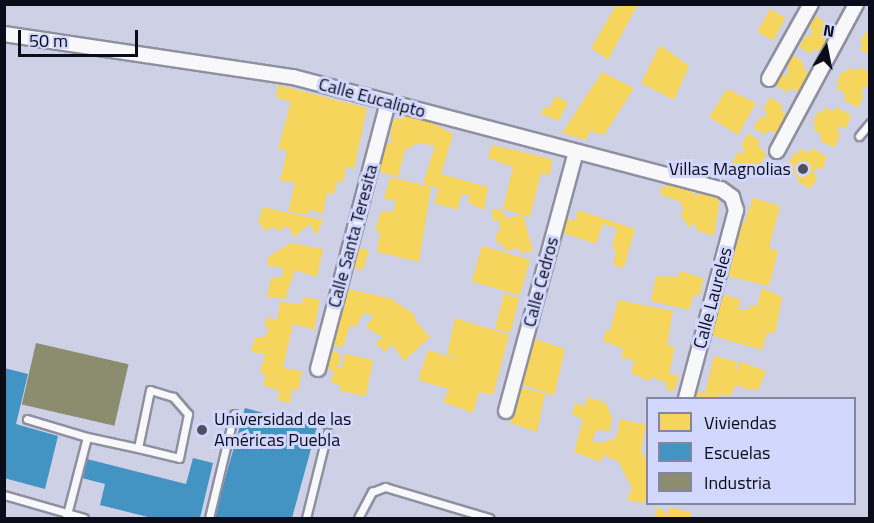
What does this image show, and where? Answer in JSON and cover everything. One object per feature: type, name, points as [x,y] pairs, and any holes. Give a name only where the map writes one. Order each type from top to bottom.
[{"type":"street","points":[[769,79],[811,4]]},
{"type":"street","points":[[777,151],[856,4]]},
{"type":"street","name":"Calle Eucalipto","points":[[4,34],[293,77],[721,189],[732,197]]},
{"type":"street","name":"Calle Santa Teresita","points":[[318,369],[388,102]]},
{"type":"street","name":"Calle Cedros","points":[[506,411],[576,152]]},
{"type":"street","name":"Calle Laureles","points":[[687,397],[736,210],[732,197]]},
{"type":"lane","points":[[859,136],[870,123]]},
{"type":"lane","points":[[27,419],[87,437],[178,458],[188,414],[173,397],[150,390],[138,448]]},
{"type":"lane","points":[[209,519],[234,414]]},
{"type":"lane","points":[[306,519],[327,433]]},
{"type":"lane","points":[[66,516],[87,437]]},
{"type":"lane","points":[[358,519],[372,492],[385,487],[489,519]]},
{"type":"lane","points":[[4,495],[66,516],[84,519]]},
{"type":"building: Viviendas","points":[[617,4],[638,4],[608,60],[591,48]]},
{"type":"building: Viviendas","points":[[770,9],[786,18],[773,40],[757,32]]},
{"type":"building: Viviendas","points":[[816,16],[828,24],[826,28],[832,33],[827,49],[821,52],[814,49],[811,54],[799,47],[806,35],[810,37],[813,30],[809,28]]},
{"type":"building: Viviendas","points":[[866,32],[870,34],[870,56],[860,49],[863,44],[859,43]]},
{"type":"building: Viviendas","points":[[660,45],[689,66],[674,100],[641,83]]},
{"type":"building: Viviendas","points":[[793,55],[804,63],[803,67],[810,76],[803,87],[797,91],[790,88],[788,93],[775,85],[783,74],[787,76],[789,69],[785,67]]},
{"type":"building: Viviendas","points":[[859,67],[870,72],[870,89],[865,86],[861,91],[864,95],[858,108],[845,101],[845,94],[836,88],[840,83],[836,82],[843,71],[846,73],[848,68],[858,71]]},
{"type":"building: Viviendas","points":[[602,72],[634,88],[604,135],[590,131],[586,140],[562,133]]},
{"type":"building: Viviendas","points":[[278,85],[367,108],[354,169],[346,167],[343,183],[338,180],[334,194],[327,193],[323,214],[309,209],[309,214],[288,212],[295,182],[280,181],[287,151],[278,148],[291,102],[276,97]]},
{"type":"building: Viviendas","points":[[727,89],[756,103],[738,135],[709,117]]},
{"type":"building: Viviendas","points":[[556,96],[568,102],[559,121],[541,114],[544,107],[549,108]]},
{"type":"building: Viviendas","name":"Villas Magnolias","points":[[770,97],[782,105],[781,109],[788,118],[781,130],[775,133],[768,130],[766,135],[753,128],[761,116],[765,118],[767,111],[763,109]]},
{"type":"building: Viviendas","name":"Villas Magnolias","points":[[836,107],[851,115],[846,129],[840,126],[837,131],[840,135],[834,148],[821,141],[820,134],[813,128],[816,123],[812,122],[819,111],[822,113],[824,108],[834,111]]},
{"type":"building: Viviendas","points":[[405,115],[427,120],[453,134],[441,174],[488,187],[484,210],[467,202],[470,195],[462,194],[457,210],[434,203],[439,189],[423,183],[435,146],[418,143],[405,150],[398,177],[377,171],[385,142],[393,144],[390,139],[393,120]]},
{"type":"building: Viviendas","name":"Villas Magnolias","points":[[748,133],[760,141],[758,145],[766,155],[759,166],[753,169],[746,166],[743,172],[731,164],[738,152],[742,154],[745,148],[741,146]]},
{"type":"building: Viviendas","points":[[492,145],[552,159],[550,175],[541,173],[530,217],[503,209],[513,167],[488,158]]},
{"type":"building: Viviendas","name":"Villas Magnolias","points":[[812,148],[827,157],[822,170],[817,168],[813,172],[817,177],[811,189],[798,182],[797,176],[789,170],[792,165],[788,163],[795,152],[798,154],[800,149],[810,153]]},
{"type":"building: Viviendas","points":[[390,177],[431,187],[419,262],[377,252],[380,232],[375,230],[381,211],[393,212],[396,201],[384,199]]},
{"type":"building: Viviendas","points":[[666,183],[693,191],[696,197],[700,192],[720,198],[714,236],[696,230],[695,222],[689,228],[680,213],[684,210],[679,201],[661,195],[660,188],[665,188]]},
{"type":"building: Viviendas","points":[[753,198],[780,206],[769,248],[778,251],[769,286],[722,275],[734,239],[752,244],[726,236],[731,220],[744,224]]},
{"type":"building: Viviendas","points":[[263,207],[323,220],[316,236],[310,224],[294,237],[288,226],[277,231],[273,227],[266,231],[258,222]]},
{"type":"building: Viviendas","points":[[492,209],[501,210],[506,218],[523,215],[533,251],[520,253],[518,248],[505,251],[503,244],[498,245],[495,234],[500,232],[499,220],[493,221]]},
{"type":"building: Viviendas","points":[[578,210],[635,229],[624,267],[613,266],[616,250],[612,248],[617,228],[603,224],[596,244],[558,231],[562,217],[575,221]]},
{"type":"building: Viviendas","points":[[291,243],[323,249],[317,277],[295,270],[285,299],[267,297],[271,278],[282,277],[283,268],[267,265],[269,256]]},
{"type":"building: Viviendas","points":[[482,246],[530,260],[520,295],[472,282]]},
{"type":"building: Viviendas","points":[[354,247],[369,250],[363,270],[350,267]]},
{"type":"building: Viviendas","points":[[680,271],[703,278],[700,296],[694,294],[689,310],[651,301],[656,276],[678,277]]},
{"type":"building: Viviendas","points":[[344,288],[396,300],[395,303],[416,316],[414,319],[430,337],[404,361],[392,344],[386,352],[375,343],[383,338],[366,327],[374,315],[363,313],[356,327],[350,325],[343,347],[329,345]]},
{"type":"building: Viviendas","points":[[762,288],[782,297],[775,333],[767,333],[762,350],[710,335],[721,301],[709,298],[710,292],[740,299],[738,309],[748,310],[751,305],[757,306]]},
{"type":"building: Viviendas","points":[[504,294],[519,298],[510,333],[495,329]]},
{"type":"building: Viviendas","points":[[303,297],[320,300],[314,330],[293,324],[283,368],[302,371],[298,391],[292,389],[290,403],[277,400],[280,391],[263,385],[266,375],[260,373],[265,354],[251,352],[255,337],[265,337],[269,328],[264,325],[267,317],[277,320],[280,302],[302,304]]},
{"type":"building: Viviendas","points":[[618,300],[673,311],[667,345],[675,347],[669,373],[679,377],[674,391],[666,390],[667,383],[652,377],[649,381],[631,373],[634,361],[621,357],[623,349],[603,341],[606,330],[610,331]]},
{"type":"building: Viviendas","points":[[455,318],[509,335],[493,395],[479,392],[473,413],[443,402],[449,389],[418,380],[428,350],[461,360],[447,354]]},
{"type":"building: Viviendas","points":[[529,337],[565,349],[554,396],[519,383]]},
{"type":"building: Viviendas","points":[[324,344],[341,355],[339,365],[335,367],[342,367],[345,354],[373,360],[366,396],[339,391],[341,386],[331,382],[334,370],[318,369]]},
{"type":"building: Viviendas","points":[[714,356],[737,362],[735,368],[738,370],[739,361],[766,371],[759,389],[751,390],[736,385],[730,396],[709,394],[721,397],[688,397],[690,391],[705,393]]},
{"type":"building: Viviendas","points":[[516,386],[545,394],[537,432],[510,423],[511,416],[507,416]]},
{"type":"building: Viviendas","points":[[587,397],[606,403],[612,418],[610,431],[596,430],[592,441],[601,443],[616,438],[620,419],[646,425],[641,450],[646,460],[644,503],[627,500],[632,488],[618,461],[603,455],[601,462],[574,452],[583,419],[572,415],[575,403],[585,406]]},
{"type":"building: Viviendas","points":[[670,507],[692,513],[691,518],[655,518],[656,508],[664,510],[667,516]]},
{"type":"building: Escuelas","points":[[4,368],[28,374],[16,424],[58,436],[45,489],[4,478]]},
{"type":"building: Escuelas","points":[[245,408],[317,427],[292,518],[214,518]]},
{"type":"building: Escuelas","points":[[193,458],[213,463],[200,518],[152,518],[100,505],[105,484],[82,478],[87,459],[186,484]]},
{"type":"building: Industria","points":[[36,343],[129,364],[114,426],[22,404]]},
{"type":"place","name":"Villas Magnolias","points":[[803,169]]},
{"type":"place","name":"Universidad de las Américas Puebla","points":[[202,430]]}]
